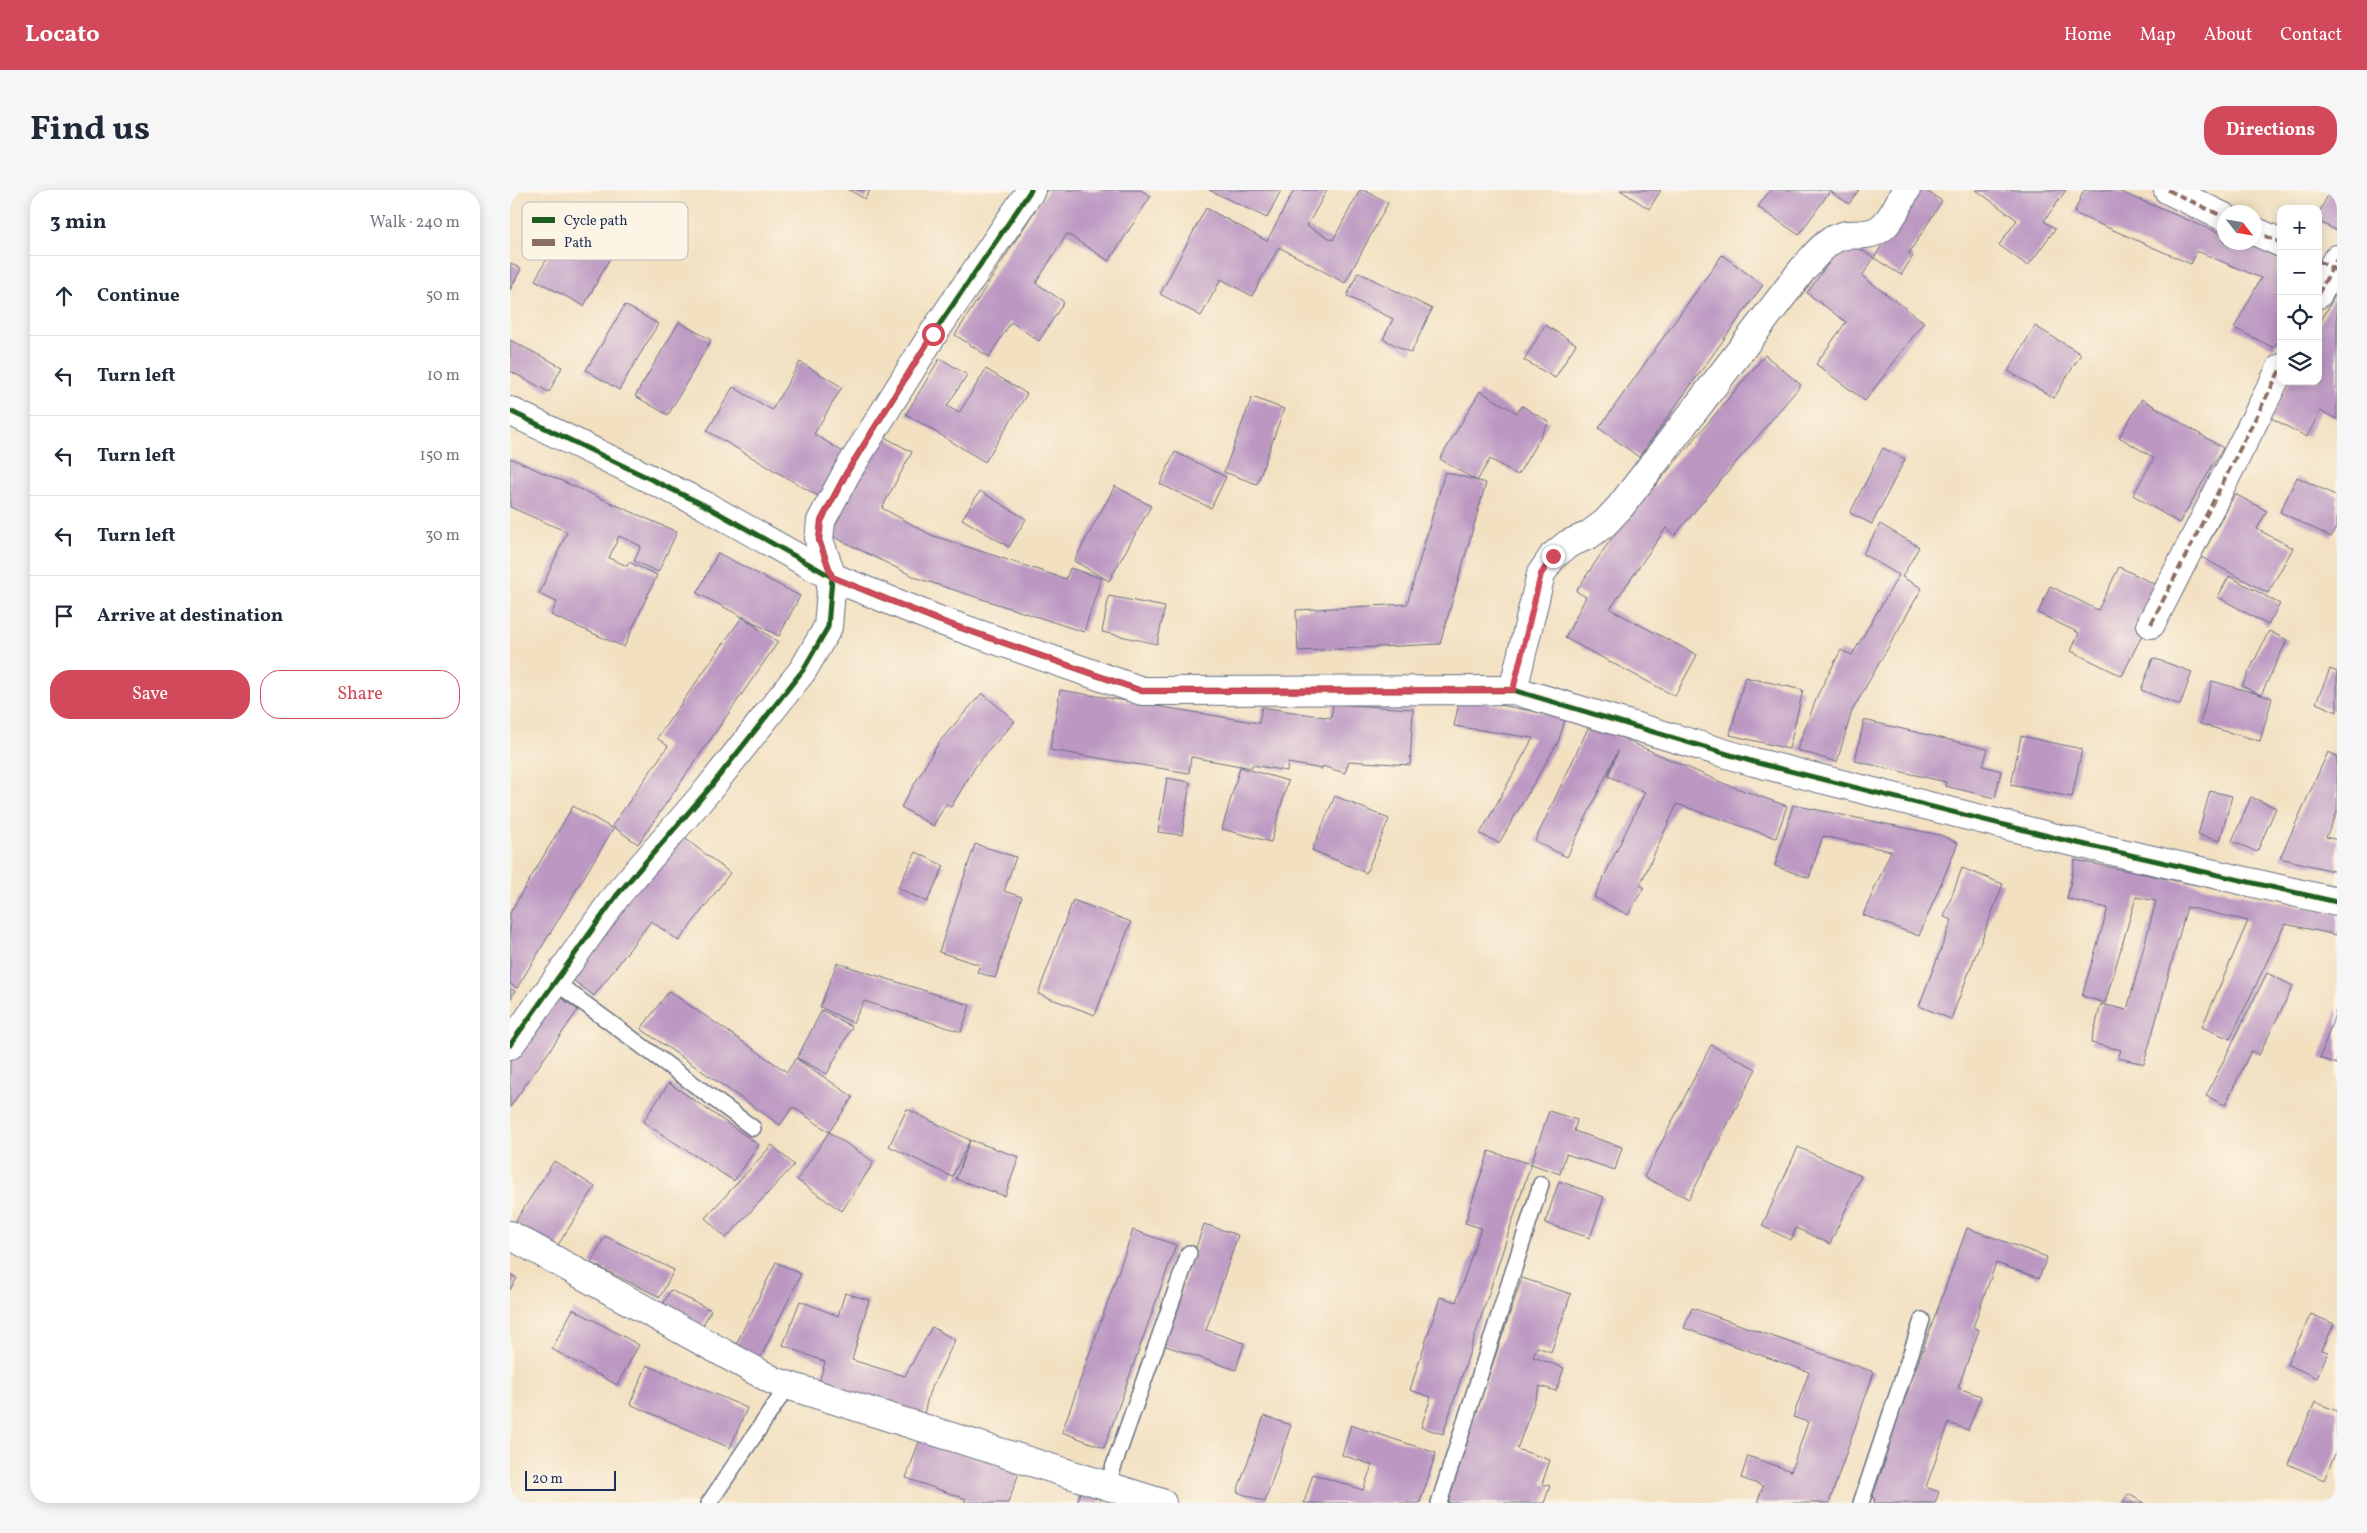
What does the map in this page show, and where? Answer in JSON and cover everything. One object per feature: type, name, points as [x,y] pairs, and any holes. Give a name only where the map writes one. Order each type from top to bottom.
[{"type":"street","points":[[510,1045],[617,895],[720,776],[803,670],[828,627],[832,577],[819,540],[821,521],[847,472],[933,334],[1031,190]]},
{"type":"street","points":[[1513,690],[1541,574],[1553,556],[1568,544],[1589,535],[1605,523],[1620,507],[1804,269],[1828,243],[1844,235],[1868,234],[1881,229],[1891,217],[1906,190]]},
{"type":"street","points":[[2168,190],[2217,214]]},
{"type":"street","points":[[2262,235],[2277,241]]},
{"type":"street","points":[[2322,285],[2331,264]]},
{"type":"street","points":[[2150,624],[2277,376]]},
{"type":"street","points":[[510,411],[704,504],[832,577],[938,620],[1142,691],[1513,690],[1754,762],[2060,839],[2337,902]]},
{"type":"street","points":[[510,1235],[754,1371],[787,1387],[1162,1503]]},
{"type":"lane","points":[[554,981],[753,1128]]},
{"type":"lane","points":[[1439,1503],[1541,1184]]},
{"type":"lane","points":[[1107,1485],[1189,1253]]},
{"type":"lane","points":[[1861,1503],[1922,1320]]},
{"type":"lane","points":[[709,1503],[787,1387]]},
{"type":"building","points":[[849,190],[870,190],[865,199]]},
{"type":"building","points":[[1048,190],[1141,190],[1151,196],[1109,261],[1067,234],[1036,283],[1064,302],[1039,341],[1011,322],[989,357],[955,335]]},
{"type":"building","points":[[1209,190],[1281,190],[1267,218]]},
{"type":"building","points":[[1294,190],[1327,190],[1307,226],[1333,240],[1360,190],[1364,190],[1388,203],[1345,283],[1279,247],[1252,296],[1221,279],[1201,316],[1160,294],[1206,208],[1267,241]]},
{"type":"building","points":[[1620,190],[1661,190],[1649,209]]},
{"type":"building","points":[[1770,190],[1859,190],[1849,204],[1830,191],[1799,235],[1758,207]]},
{"type":"building","points":[[1916,190],[1925,190],[1942,201],[1909,253],[1913,256],[1901,275],[1874,258]]},
{"type":"building","points":[[1976,190],[2066,190],[2044,221],[2055,229],[2028,266],[1999,245],[2017,220]]},
{"type":"building","points":[[2084,190],[2116,190],[2217,232],[2217,250],[2262,250],[2277,256],[2277,343],[2274,348],[2234,328],[2261,278],[2197,251],[2191,264],[2074,213]]},
{"type":"building","points":[[2331,190],[2337,190],[2337,231],[2322,223],[2322,207]]},
{"type":"building","points":[[1845,240],[1874,258],[1862,276],[1924,322],[1865,401],[1816,364],[1846,322],[1807,293]]},
{"type":"building","points":[[1722,255],[1763,285],[1639,457],[1599,428]]},
{"type":"building","points":[[546,260],[609,260],[584,306],[535,280]]},
{"type":"building","points":[[510,263],[521,269],[510,290]]},
{"type":"building","points":[[1358,272],[1432,309],[1411,353],[1383,339],[1393,319],[1347,296]]},
{"type":"building","points":[[2337,291],[2337,419],[2320,411],[2307,437],[2271,418],[2288,385],[2322,385],[2322,319]]},
{"type":"building","points":[[625,305],[658,324],[619,390],[586,370]]},
{"type":"building","points":[[679,322],[711,340],[668,415],[635,396]]},
{"type":"building","points":[[1545,325],[1576,344],[1555,378],[1524,360]]},
{"type":"building","points":[[2035,326],[2081,354],[2054,398],[2008,371]]},
{"type":"building","points":[[510,340],[562,367],[549,392],[510,371]]},
{"type":"building","points":[[1765,355],[1801,385],[1675,535],[1666,528],[1610,609],[1697,655],[1675,696],[1565,638],[1586,597],[1576,591],[1636,502],[1639,505]]},
{"type":"building","points":[[940,358],[967,375],[947,406],[959,413],[986,369],[1027,394],[985,462],[906,414]]},
{"type":"building","points":[[800,362],[842,387],[814,434],[848,455],[823,499],[707,431],[733,387],[772,410]]},
{"type":"building","points":[[1480,391],[1517,413],[1522,406],[1549,422],[1518,475],[1490,459],[1477,481],[1440,459]]},
{"type":"building","points":[[1252,397],[1284,409],[1257,484],[1224,472]]},
{"type":"building","points":[[2142,399],[2223,448],[2179,523],[2133,495],[2154,458],[2119,437]]},
{"type":"building","points":[[879,434],[912,452],[882,508],[931,535],[1066,579],[1070,568],[1101,578],[1084,632],[917,578],[826,533]]},
{"type":"building","points":[[1883,448],[1905,459],[1872,524],[1850,513]]},
{"type":"building","points":[[1175,452],[1226,477],[1211,508],[1160,484]]},
{"type":"building","points":[[510,458],[677,532],[658,572],[634,561],[641,546],[619,536],[609,558],[627,566],[629,562],[657,575],[624,647],[551,615],[557,602],[539,594],[567,532],[510,507]]},
{"type":"building","points":[[1445,472],[1486,483],[1440,644],[1298,651],[1296,610],[1407,604]]},
{"type":"building","points":[[2297,477],[2337,496],[2337,525],[2331,537],[2280,512]]},
{"type":"building","points":[[1115,486],[1151,506],[1109,581],[1074,561]]},
{"type":"building","points":[[980,491],[1026,519],[1009,547],[962,519]]},
{"type":"building","points":[[2235,494],[2267,511],[2257,529],[2293,548],[2268,593],[2201,557]]},
{"type":"building","points":[[1880,524],[1919,547],[1902,577],[1922,588],[1852,711],[1837,762],[1797,750],[1818,694],[1841,650],[1852,655],[1899,575],[1863,554]]},
{"type":"building","points":[[718,553],[800,596],[779,636],[697,593]]},
{"type":"building","points":[[2119,567],[2159,586],[2144,631],[2122,676],[2071,651],[2079,633],[2038,613],[2050,586],[2098,610]]},
{"type":"building","points":[[2229,576],[2280,604],[2268,625],[2218,597]]},
{"type":"building","points":[[1109,596],[1165,607],[1157,644],[1102,632]]},
{"type":"building","points":[[742,617],[778,642],[638,844],[612,826],[668,746],[657,738]]},
{"type":"building","points":[[2269,631],[2287,640],[2261,695],[2242,686]]},
{"type":"building","points":[[2153,658],[2192,672],[2180,705],[2141,690]]},
{"type":"building","points":[[2330,669],[2337,672],[2337,712],[2316,703]]},
{"type":"building","points":[[1745,677],[1803,690],[1789,749],[1730,735]]},
{"type":"building","points":[[2212,681],[2272,698],[2260,741],[2200,724]]},
{"type":"building","points":[[1060,690],[1259,723],[1262,707],[1331,718],[1333,704],[1413,709],[1410,765],[1349,761],[1345,773],[1322,766],[1322,769],[1288,763],[1287,771],[1252,765],[1252,768],[1191,757],[1189,773],[1050,750]]},
{"type":"building","points":[[982,693],[1015,721],[977,764],[951,807],[946,804],[933,826],[901,807],[939,742]]},
{"type":"building","points":[[1460,698],[1566,717],[1558,742],[1499,843],[1480,834],[1533,738],[1454,726]]},
{"type":"building","points":[[1864,720],[1988,749],[1983,766],[2001,771],[1995,798],[1945,786],[1946,782],[1855,761]]},
{"type":"building","points":[[1590,724],[1725,784],[1787,806],[1776,838],[1677,804],[1640,885],[1644,887],[1628,915],[1594,897],[1645,792],[1608,776],[1618,751],[1567,857],[1535,841]]},
{"type":"building","points":[[2021,736],[2082,749],[2072,797],[2011,785]]},
{"type":"building","points":[[2328,752],[2337,756],[2337,813],[2326,837],[2337,840],[2337,872],[2280,858]]},
{"type":"building","points":[[1240,767],[1288,781],[1271,842],[1222,829]]},
{"type":"building","points":[[1167,778],[1190,782],[1182,835],[1158,832]]},
{"type":"building","points":[[2210,791],[2232,796],[2220,841],[2198,835]]},
{"type":"building","points":[[1335,796],[1389,819],[1366,873],[1312,850]]},
{"type":"building","points":[[2251,797],[2276,808],[2257,852],[2232,841]]},
{"type":"building","points":[[1793,805],[1940,835],[1958,843],[1919,936],[1863,915],[1891,851],[1823,836],[1809,878],[1775,866]]},
{"type":"building","points":[[573,806],[613,829],[517,988],[510,984],[510,913]]},
{"type":"building","points":[[678,833],[730,873],[679,941],[651,921],[594,996],[569,977]]},
{"type":"building","points":[[975,844],[1016,857],[1004,891],[1022,897],[995,978],[977,972],[980,965],[939,952]]},
{"type":"building","points":[[916,852],[944,866],[927,902],[898,888]]},
{"type":"building","points":[[2075,860],[2337,914],[2337,935],[2285,924],[2230,1039],[2202,1027],[2248,921],[2187,907],[2144,1064],[2118,1058],[2121,1050],[2091,1043],[2101,1004],[2127,1010],[2156,901],[2136,897],[2105,1003],[2082,996],[2108,908],[2067,899]]},
{"type":"building","points":[[1962,868],[2003,884],[1951,1019],[1919,1006],[1952,920],[1944,917]]},
{"type":"building","points":[[1073,900],[1131,922],[1095,1015],[1038,994]]},
{"type":"building","points":[[837,963],[970,1005],[961,1032],[864,1001],[853,1023],[820,1007]]},
{"type":"building","points":[[2267,973],[2293,986],[2259,1055],[2251,1051],[2225,1105],[2206,1096]]},
{"type":"building","points":[[510,988],[515,991],[510,1000]]},
{"type":"building","points":[[669,991],[787,1072],[796,1058],[853,1097],[829,1132],[793,1107],[780,1125],[641,1029]]},
{"type":"building","points":[[554,993],[578,1010],[510,1107],[510,1057]]},
{"type":"building","points":[[2337,1008],[2337,1064],[2320,1058]]},
{"type":"building","points":[[822,1010],[852,1027],[827,1074],[797,1058]]},
{"type":"building","points":[[1711,1045],[1756,1069],[1689,1199],[1644,1177]]},
{"type":"building","points":[[669,1083],[759,1145],[734,1181],[643,1122]]},
{"type":"building","points":[[907,1109],[970,1140],[952,1177],[889,1146]]},
{"type":"building","points":[[1549,1111],[1577,1120],[1574,1131],[1622,1147],[1615,1170],[1566,1154],[1560,1174],[1531,1164]]},
{"type":"building","points":[[829,1132],[874,1162],[842,1211],[797,1180]]},
{"type":"building","points":[[970,1140],[1019,1157],[1005,1196],[956,1179]]},
{"type":"building","points":[[772,1145],[794,1165],[726,1238],[705,1218]]},
{"type":"building","points":[[1798,1147],[1861,1176],[1830,1244],[1796,1228],[1791,1240],[1762,1226]]},
{"type":"building","points":[[1489,1151],[1531,1164],[1443,1434],[1421,1427],[1431,1397],[1410,1390],[1440,1297],[1456,1302],[1481,1228],[1465,1223]]},
{"type":"building","points":[[554,1161],[595,1187],[556,1248],[515,1222]]},
{"type":"building","points":[[1559,1181],[1604,1197],[1590,1238],[1545,1223]]},
{"type":"building","points":[[1204,1224],[1238,1235],[1206,1330],[1244,1343],[1236,1370],[1163,1345]]},
{"type":"building","points":[[1967,1228],[2047,1257],[2039,1278],[1996,1263],[1973,1327],[1979,1330],[1958,1388],[1981,1396],[1968,1430],[1949,1423],[1926,1487],[1939,1492],[1935,1503],[1874,1503],[1875,1499],[1872,1497],[1886,1459],[1883,1459]]},
{"type":"building","points":[[1133,1230],[1176,1245],[1104,1448],[1062,1432]]},
{"type":"building","points":[[605,1236],[674,1270],[660,1297],[591,1263]]},
{"type":"building","points":[[776,1262],[801,1274],[757,1365],[732,1353]]},
{"type":"building","points":[[510,1274],[517,1278],[510,1290]]},
{"type":"building","points":[[1522,1278],[1571,1294],[1551,1352],[1537,1347],[1533,1357],[1564,1368],[1556,1391],[1540,1386],[1517,1449],[1550,1460],[1542,1484],[1550,1486],[1544,1503],[1445,1503]]},
{"type":"building","points":[[670,1290],[711,1310],[698,1335],[658,1315]]},
{"type":"building","points":[[845,1293],[869,1300],[852,1360],[905,1376],[932,1327],[955,1340],[929,1393],[923,1418],[818,1386],[825,1362],[783,1345],[800,1301],[838,1316]]},
{"type":"building","points":[[1692,1308],[1874,1372],[1829,1503],[1757,1503],[1763,1486],[1741,1478],[1748,1456],[1791,1471],[1808,1422],[1793,1417],[1809,1372],[1684,1328]]},
{"type":"building","points":[[573,1309],[639,1345],[617,1385],[552,1349]]},
{"type":"building","points":[[2311,1314],[2334,1324],[2322,1350],[2328,1352],[2317,1378],[2287,1364]]},
{"type":"building","points":[[647,1365],[747,1408],[730,1448],[630,1404]]},
{"type":"building","points":[[2315,1402],[2337,1411],[2337,1449],[2324,1480],[2288,1464]]},
{"type":"building","points":[[1264,1416],[1291,1425],[1265,1502],[1237,1492]]},
{"type":"building","points":[[1351,1425],[1436,1453],[1420,1503],[1304,1503],[1313,1474],[1363,1490],[1372,1465],[1342,1455]]},
{"type":"building","points":[[920,1439],[1019,1473],[1008,1503],[964,1503],[966,1499],[906,1478]]},
{"type":"building","points":[[1080,1492],[1100,1499],[1099,1503],[1077,1503]]},
{"type":"building","points":[[2128,1494],[2145,1503],[2123,1503]]},
{"type":"marked path","points":[[2168,190],[2217,214]]},
{"type":"marked path","points":[[2262,235],[2277,241]]},
{"type":"marked path","points":[[2322,287],[2337,259]]},
{"type":"marked path","points":[[2322,263],[2336,270]]},
{"type":"marked path","points":[[2151,624],[2277,376]]},
{"type":"cycle path","points":[[510,1045],[617,895],[708,790],[803,670],[828,627],[832,577],[819,540],[821,521],[847,472],[933,334],[1031,190]]},
{"type":"cycle path","points":[[510,411],[704,505],[832,577],[938,620],[1142,691],[1513,690],[1754,762],[2060,839],[2337,902]]},
{"type":"route","points":[[933,334],[847,472],[821,521],[819,540],[832,577],[938,620],[1142,691],[1513,690],[1525,649],[1541,574],[1553,556]]}]
